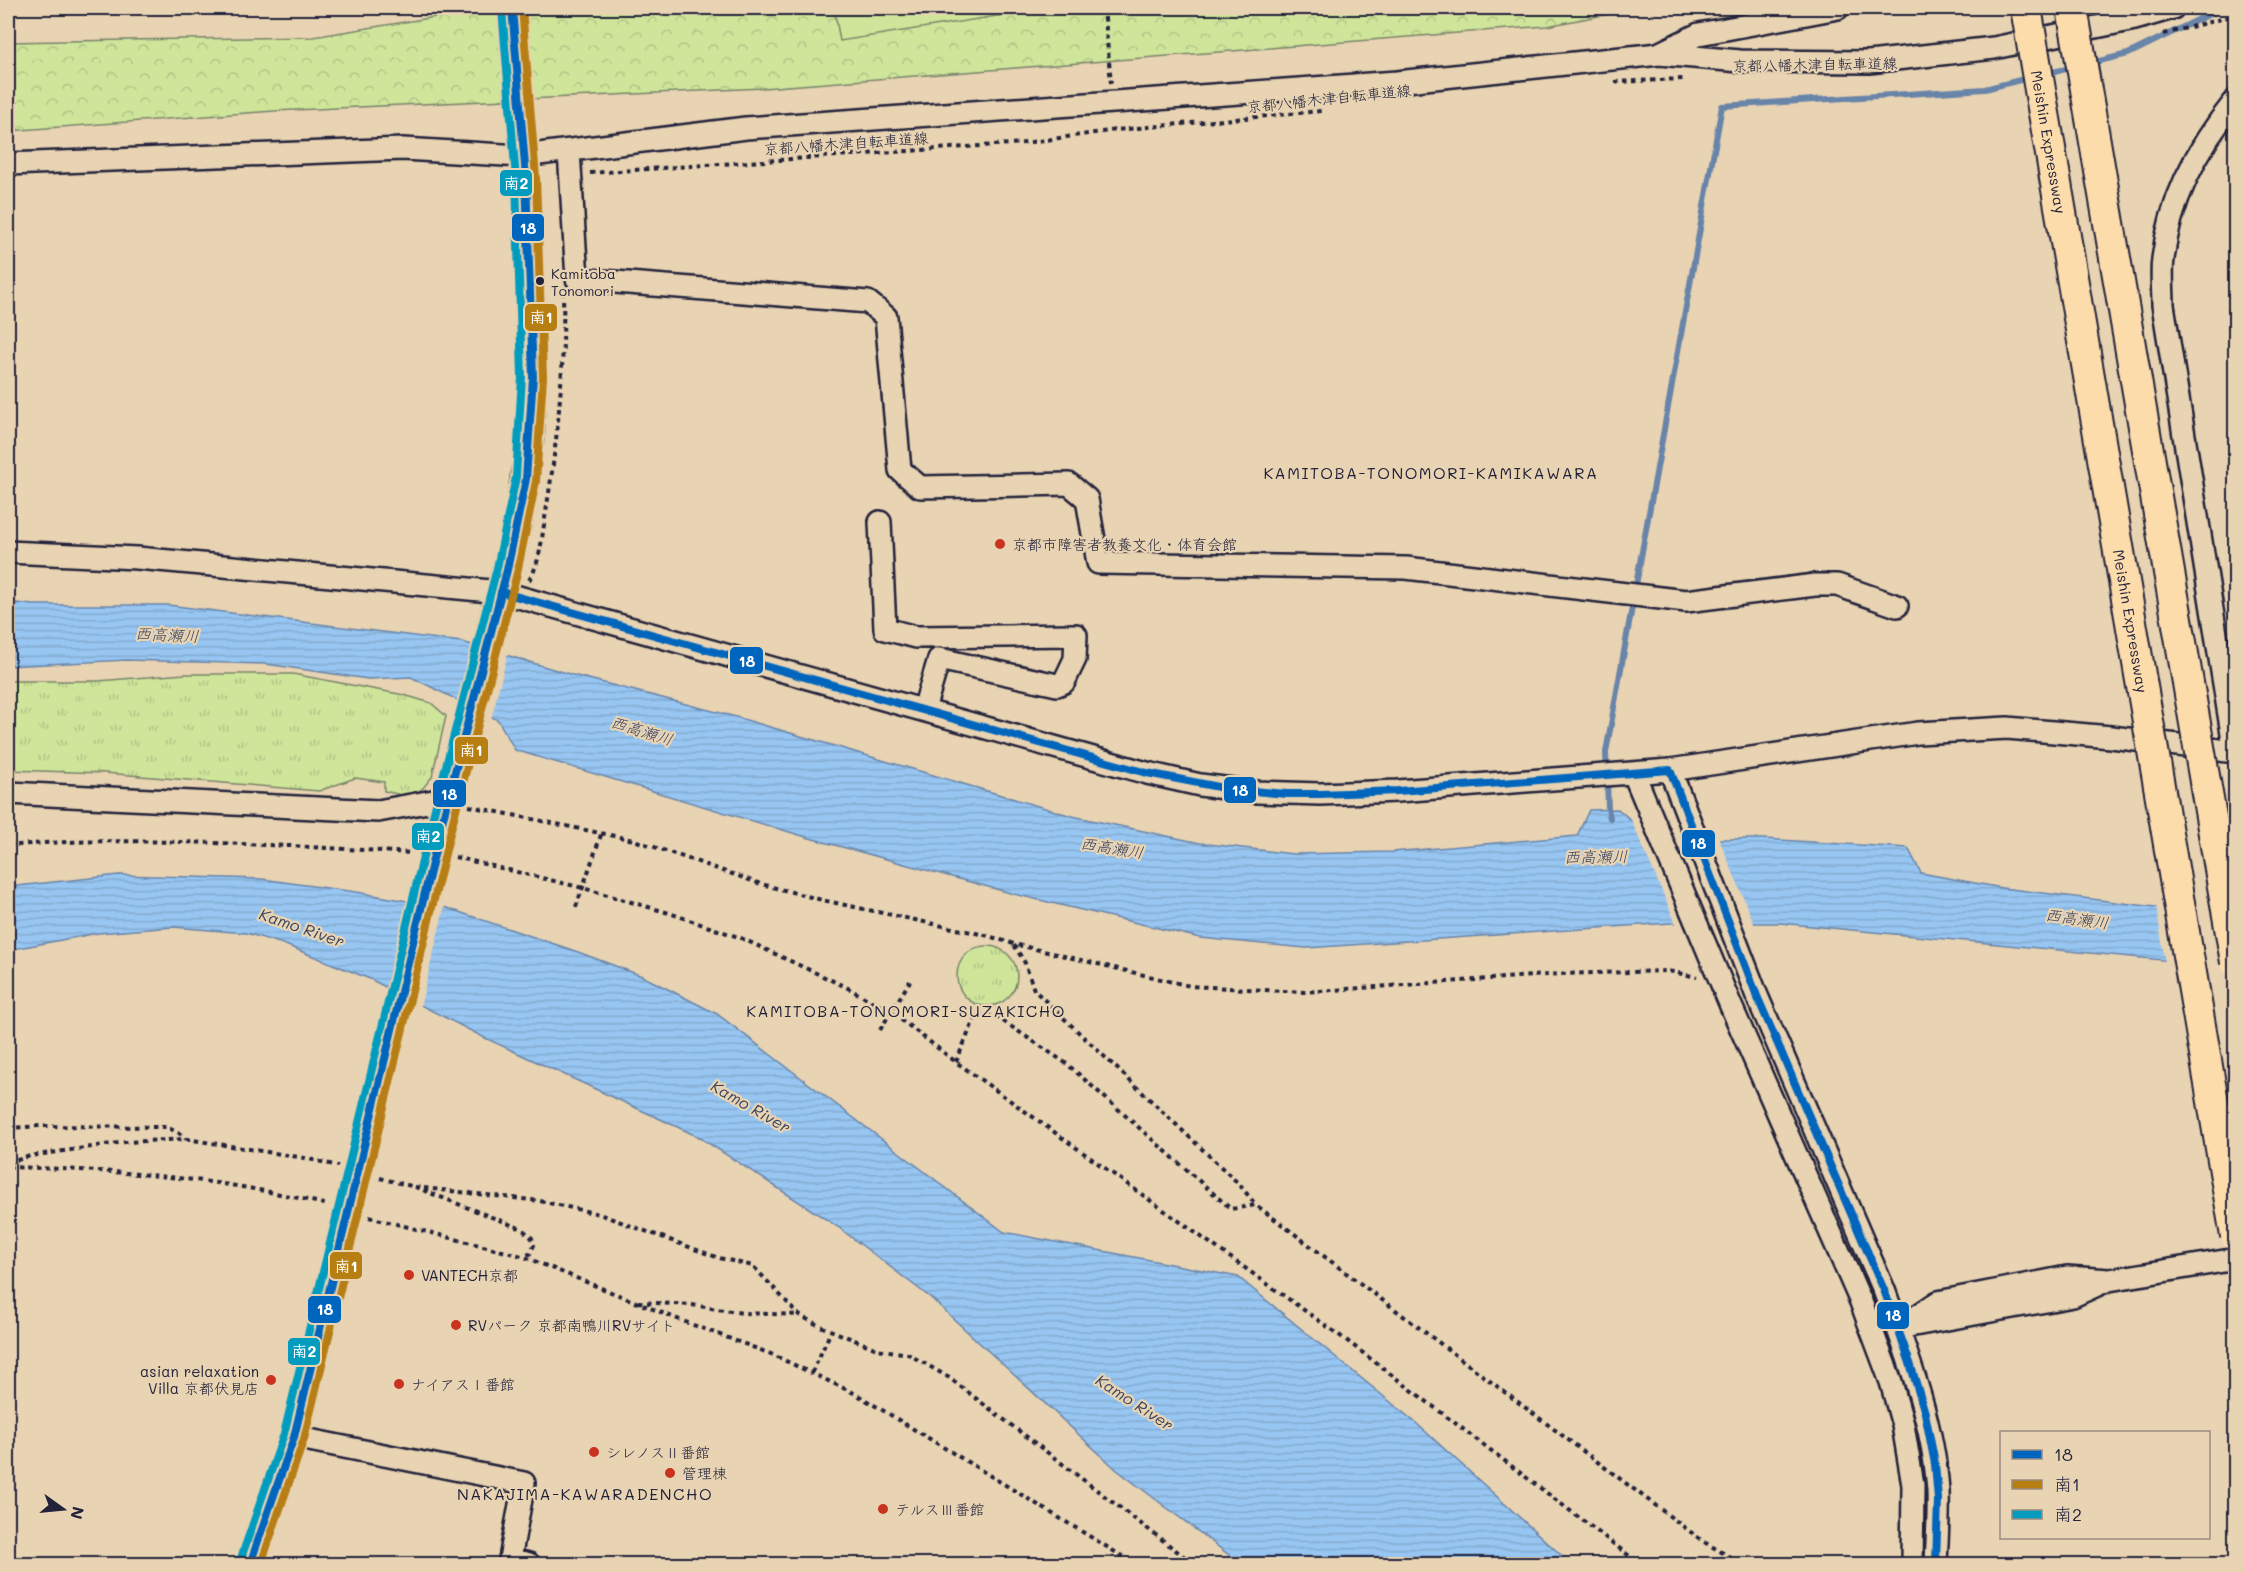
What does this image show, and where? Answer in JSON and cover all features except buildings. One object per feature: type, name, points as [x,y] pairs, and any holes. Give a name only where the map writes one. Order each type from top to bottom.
[{"type":"highway","name":"Meishin Expressway","points":[[2026,8],[2235,1236]]},
{"type":"highway","points":[[2072,8],[2235,962]]},
{"type":"main road","points":[[250,1564],[294,1437],[355,1210],[440,830],[518,523],[524,490],[533,377],[523,150],[512,8]]},
{"type":"street","points":[[1659,54],[1699,34],[1838,8]]},
{"type":"street","points":[[8,164],[403,149],[569,151],[746,128],[1397,82],[1659,54],[1740,61],[1869,62],[1994,48],[2135,19],[2174,8]]},
{"type":"street","points":[[8,552],[136,558],[498,602],[644,634],[924,709],[1172,779],[1257,792],[1320,794],[1398,791],[1634,774],[1918,733],[2007,728],[2111,737],[2235,752],[2163,305],[2163,260],[2170,220],[2185,178],[2213,127],[2235,100]]},
{"type":"street","points":[[569,151],[578,279],[868,302],[886,317],[900,470],[920,487],[1069,484],[1087,499],[1098,563],[1406,568],[1686,601],[1815,585],[1838,585],[1897,606]]},
{"type":"street","points":[[880,522],[885,629],[916,637],[1076,634],[1075,659],[1064,682],[1057,685],[939,659],[924,709]]},
{"type":"street","points":[[1670,770],[1757,996],[1884,1290],[1898,1329],[1926,1419],[1933,1454],[1938,1490],[1936,1564]]},
{"type":"street","points":[[1634,774],[1731,1006],[1874,1335],[1891,1382],[1909,1452],[1914,1507],[1912,1564]]},
{"type":"street","points":[[8,793],[378,812],[433,801],[450,793]]},
{"type":"street","points":[[1731,1006],[1757,996]]},
{"type":"street","points":[[1874,1335],[2073,1296],[2109,1280],[2235,1259]]},
{"type":"street","points":[[294,1437],[524,1483],[510,1558],[530,1564]]},
{"type":"path","points":[[1104,8],[1110,69]]},
{"type":"path","points":[[1614,82],[1684,79]]},
{"type":"path","name":"京都八幡木津自転車道線","points":[[571,174],[1024,143],[1116,130],[1329,110]]},
{"type":"path","points":[[1115,121],[1116,130]]},
{"type":"path","points":[[450,793],[478,809],[602,832],[668,850],[761,884],[812,898],[985,935],[1190,987],[1304,992],[1561,974],[1668,971],[1722,984]]},
{"type":"path","points":[[576,907],[602,832]]},
{"type":"path","points":[[8,846],[50,841],[146,841],[260,844],[417,854]]},
{"type":"path","points":[[451,856],[463,857],[584,888],[669,913],[741,938],[846,987],[891,1012],[956,1062],[1346,1340],[1640,1564]]},
{"type":"path","points":[[1014,944],[1025,963],[1034,990],[1239,1184],[1256,1205],[1704,1542],[1742,1564]]},
{"type":"path","points":[[880,1030],[910,981]]},
{"type":"path","points":[[956,1062],[977,1013],[997,1017],[1067,1064],[1231,1209],[1256,1205]]},
{"type":"path","points":[[8,1128],[166,1127],[187,1139]]},
{"type":"path","points":[[8,1162],[30,1156],[115,1144],[187,1139],[305,1158],[340,1167]]},
{"type":"path","points":[[8,1167],[90,1169],[192,1179],[274,1191],[355,1210],[522,1256],[634,1302],[771,1353],[856,1394],[1135,1564]]},
{"type":"path","points":[[372,1175],[415,1187],[522,1229],[532,1238],[534,1245],[530,1254],[522,1256]]},
{"type":"path","points":[[415,1187],[540,1201],[598,1214],[719,1258],[753,1266],[799,1315],[831,1331],[877,1349],[908,1354],[948,1377],[1194,1564]]},
{"type":"path","points":[[634,1302],[692,1305],[743,1313],[799,1315]]},
{"type":"path","points":[[812,1373],[831,1331]]},
{"type":"path","points":[[1728,1564],[1731,1558]]},
{"type":"green space","points":[[475,8],[1640,8],[1547,26],[763,88],[274,111],[8,131],[8,42],[313,37],[454,14]]},
{"type":"green space","points":[[834,8],[1047,8],[840,41]]},
{"type":"green space","points":[[185,674],[293,674],[404,695],[431,703],[446,716],[432,777],[423,788],[410,797],[384,791],[384,782],[355,778],[319,791],[105,773],[8,770],[8,681],[98,681]]},
{"type":"green space","points":[[987,946],[1004,951],[1012,959],[1017,976],[1012,993],[1004,1001],[987,1006],[970,1001],[962,993],[957,976],[962,959],[970,951]]},
{"type":"water","name":"西高瀬川","points":[[8,602],[33,605],[168,605],[462,642],[573,675],[736,717],[1072,816],[1200,843],[1293,854],[1392,852],[1577,836],[1589,810],[1618,809],[1653,839],[1763,839],[1908,848],[1921,873],[2002,888],[2235,917],[2235,967],[1780,923],[1671,923],[1306,948],[1200,938],[1014,894],[813,839],[515,750],[498,720],[411,677],[368,679],[266,664],[127,660],[8,666]]},
{"type":"water","name":"Kamo River","points":[[119,875],[262,879],[447,908],[642,976],[717,1014],[1004,1232],[1238,1277],[1416,1423],[1571,1564],[1241,1564],[1117,1470],[931,1298],[838,1227],[699,1137],[483,1037],[370,979],[283,944],[246,933],[173,927],[98,933],[8,950],[8,887]]},
{"type":"pier","points":[[497,649],[508,652],[491,720],[481,715]]},
{"type":"pier","points":[[1629,815],[1654,836],[1718,836],[1755,926],[1677,926]]},
{"type":"pier","points":[[436,903],[445,905],[420,1008],[412,1004]]},
{"type":"pier","points":[[2156,904],[2236,914],[2236,970],[2165,963]]},
{"type":"waterway","points":[[2091,63],[2128,54],[2222,8]]},
{"type":"waterway","points":[[2044,74],[2075,67]]},
{"type":"waterway","points":[[1610,818],[1606,752],[1722,106],[1985,89],[2028,78]]},
{"type":"transit line","name":"18","points":[[250,1564],[294,1437],[440,830],[507,570],[526,479],[533,377],[526,178],[512,8]]},
{"type":"transit line","name":"南1","points":[[261,1564],[304,1439],[450,833],[517,573],[536,481],[543,377],[536,178],[522,8]]},
{"type":"transit line","name":"南2","points":[[240,1561],[284,1434],[430,828],[497,568],[516,477],[522,377],[516,179],[502,9]]},
{"type":"transit line","name":"18","points":[[501,592],[1147,773],[1229,789],[1287,794],[1398,791],[1670,770],[1757,996],[1884,1290],[1910,1363],[1925,1413],[1935,1464],[1938,1499],[1936,1564]]},
{"type":"place","name":"Kamitoba Tonomori","points":[[540,281]]},
{"type":"place","name":"京都市障害者教養文化・体育会館","points":[[1000,544]]},
{"type":"place","name":"VANTECH京都","points":[[409,1275]]},
{"type":"place","name":"RVパーク 京都南鴨川RVサイト","points":[[456,1325]]},
{"type":"place","name":"asian relaxation Villa 京都伏見店","points":[[271,1380]]},
{"type":"place","name":"ナイアスⅠ番館","points":[[399,1384]]},
{"type":"place","name":"シレノスⅡ番館","points":[[594,1452]]},
{"type":"place","name":"管理棟","points":[[670,1473]]},
{"type":"place","name":"テルスⅢ番館","points":[[883,1509]]},
{"type":"district","name":"KAMITOBA-TONOMORI-KAMIKAWARA","points":[[1431,472]]},
{"type":"district","name":"KAMITOBA-TONOMORI-SUZAKICHO","points":[[906,1010]]},
{"type":"district","name":"NAKAJIMA-KAWARADENCHO","points":[[585,1493]]}]
